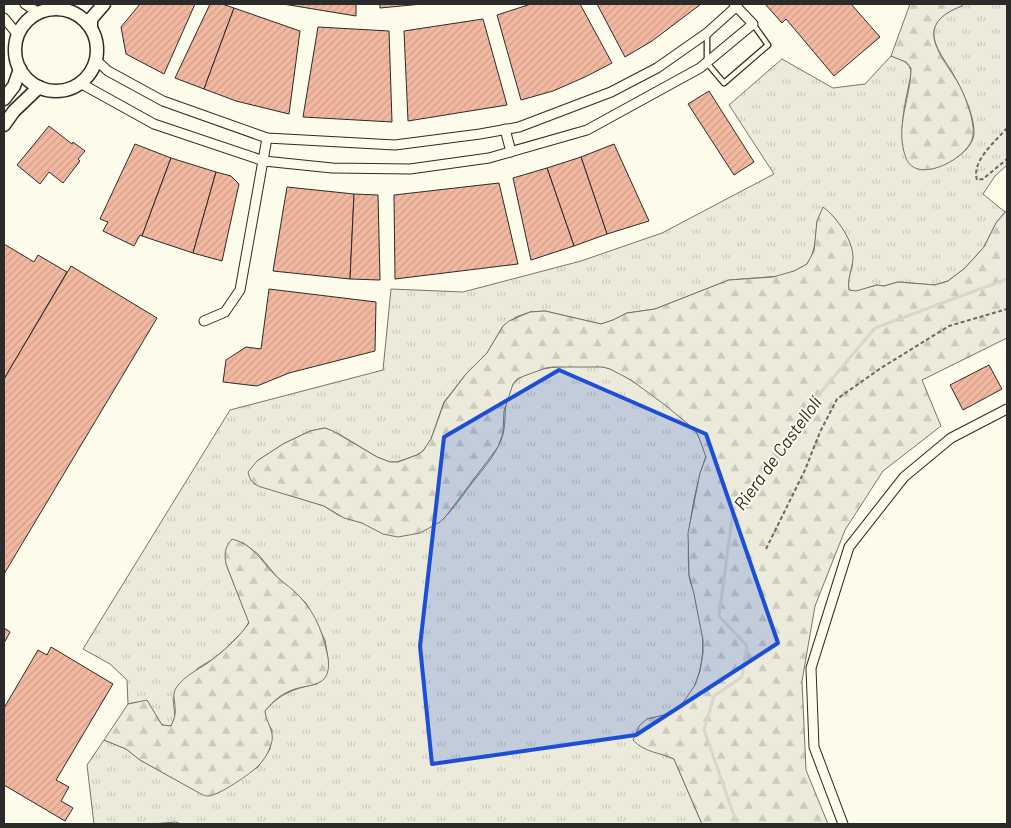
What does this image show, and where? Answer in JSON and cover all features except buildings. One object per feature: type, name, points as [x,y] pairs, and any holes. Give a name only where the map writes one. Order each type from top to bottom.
[{"type":"street","points":[[24,4],[39,13]]},
{"type":"street","points":[[66,10],[84,20],[91,28],[97,49],[96,60],[90,73],[80,83],[71,88],[50,90],[39,87],[28,79],[20,69],[16,58],[18,35],[30,18],[39,13],[48,10],[66,10],[78,10],[83,4]]},
{"type":"street","points":[[91,28],[91,19],[104,4]]},
{"type":"street","points":[[80,83],[154,124],[264,161],[332,168],[410,169],[489,158],[587,130],[700,68],[753,24],[736,5],[707,33],[657,68],[611,92],[519,127],[395,144],[267,138],[163,101],[108,71],[96,60]]},
{"type":"street","points":[[4,18],[18,35]]},
{"type":"street","points":[[4,99],[14,86],[20,69]]},
{"type":"street","points":[[4,124],[14,111],[39,87]]},
{"type":"street","points":[[505,129],[511,152]]},
{"type":"street","points":[[204,321],[225,312],[240,290],[267,138]]},
{"type":"street","points":[[843,824],[814,746],[811,668],[849,547],[904,477],[951,438],[1007,409]]},
{"type":"lane","points":[[707,33],[707,63],[724,83],[768,45],[753,24]]},
{"type":"path","points":[[1007,128],[981,159],[976,172],[977,180],[983,179],[1007,158]]},
{"type":"path","points":[[766,549],[837,399],[881,368],[949,326],[1007,308]]},
{"type":"highlighted area","points":[[559,370],[706,434],[778,643],[636,735],[432,764],[420,646],[444,437]]},
{"type":"green space","points":[[910,4],[962,4],[962,6],[949,12],[938,21],[934,30],[934,36],[938,50],[966,99],[971,114],[973,135],[970,144],[954,160],[931,169],[920,169],[912,166],[906,158],[903,146],[902,124],[911,68],[906,62],[891,56]]},
{"type":"green space","points":[[962,4],[1007,4],[1007,165],[995,176],[983,194],[1005,212],[996,223],[984,247],[965,268],[948,281],[935,285],[898,282],[884,286],[876,285],[856,292],[849,290],[853,259],[852,252],[848,239],[833,216],[817,221],[815,244],[807,264],[781,276],[729,280],[655,309],[627,313],[601,324],[545,311],[530,312],[516,317],[503,326],[487,353],[466,374],[444,402],[431,439],[423,451],[417,455],[397,462],[390,462],[377,457],[339,434],[325,428],[310,431],[283,444],[257,461],[254,484],[324,506],[338,515],[362,523],[440,522],[495,453],[503,433],[506,403],[510,388],[515,382],[529,373],[557,367],[584,365],[604,367],[630,380],[677,414],[695,432],[706,456],[691,514],[688,559],[689,576],[703,637],[702,661],[695,685],[681,705],[672,712],[647,719],[656,752],[674,759],[702,824],[181,824],[176,822],[94,824],[87,765],[104,740],[126,749],[140,760],[193,789],[218,793],[258,767],[270,749],[272,730],[266,720],[265,711],[282,696],[317,684],[328,659],[325,640],[306,603],[277,577],[258,554],[242,542],[226,564],[249,622],[244,630],[224,650],[198,668],[173,698],[175,717],[171,726],[162,725],[152,709],[137,702],[128,704],[127,680],[110,664],[83,649],[230,410],[383,370],[391,289],[463,292],[581,261],[662,233],[774,174],[729,105],[782,59],[833,88],[865,84],[891,56],[905,62],[911,70],[911,74],[902,133],[905,153],[931,169],[951,161],[969,146],[974,134],[974,127],[963,93],[937,47],[934,30],[935,25],[941,18],[962,6]]},
{"type":"green space","points":[[823,207],[839,223],[851,245],[853,259],[849,278],[849,290],[856,291],[898,282],[935,285],[948,281],[965,268],[984,247],[996,223],[1007,210],[1007,338],[922,380],[941,426],[883,471],[845,530],[815,606],[802,681],[806,770],[828,824],[702,824],[674,759],[647,750],[633,740],[639,726],[647,719],[664,715],[680,707],[695,685],[700,671],[703,640],[689,575],[688,533],[700,473],[706,457],[694,429],[631,380],[603,367],[553,367],[517,379],[513,384],[504,411],[503,433],[498,447],[446,516],[440,522],[420,533],[398,537],[383,534],[362,523],[344,518],[324,506],[258,486],[250,478],[248,472],[257,461],[283,444],[310,431],[325,428],[377,457],[390,462],[398,462],[417,455],[423,451],[431,439],[444,403],[466,374],[487,353],[503,326],[509,321],[530,312],[545,311],[601,324],[627,313],[655,309],[729,280],[773,277],[794,271],[807,264],[814,251],[817,221]]},
{"type":"green space","points":[[232,539],[251,549],[306,604],[315,618],[322,635],[328,656],[328,666],[324,679],[282,695],[265,711],[272,733],[272,741],[267,754],[259,765],[227,788],[207,796],[140,760],[126,749],[104,740],[128,704],[147,700],[162,725],[171,726],[175,715],[174,695],[176,688],[184,679],[228,647],[249,623],[226,564],[226,550]]},
{"type":"waterway","name":"Riera de Castellolí","points":[[737,824],[704,730],[714,696],[742,677],[747,646],[719,616],[733,511],[806,410],[875,328],[1007,279]]}]
